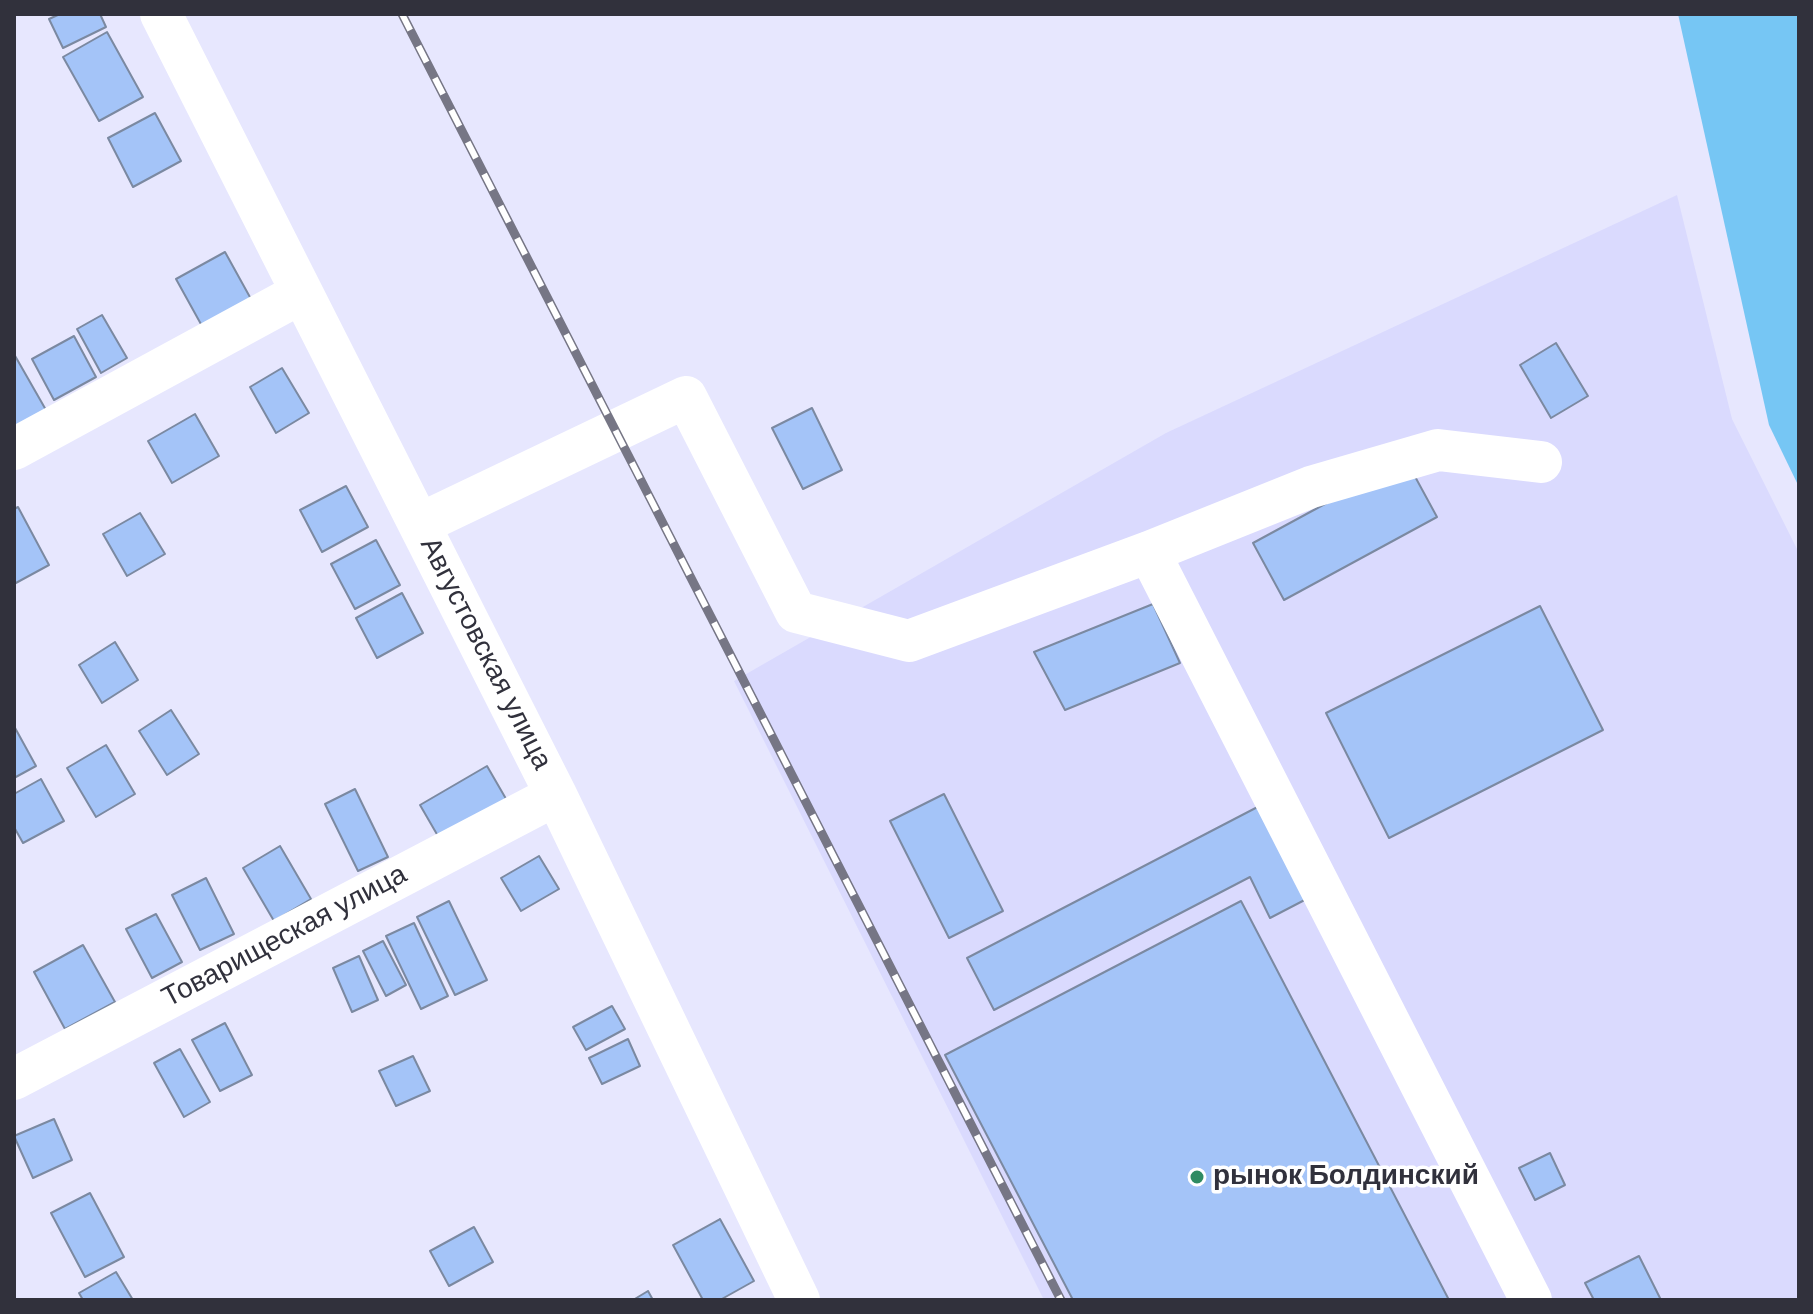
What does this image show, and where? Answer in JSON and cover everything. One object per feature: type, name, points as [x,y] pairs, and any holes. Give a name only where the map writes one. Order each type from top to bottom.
[{"type":"street","name":"Августовская улица","points":[[161,14],[556,795],[799,1300]]},
{"type":"street","points":[[14,449],[301,293]]},
{"type":"street","points":[[420,524],[686,397],[796,612],[909,641],[1149,552],[1311,487],[1438,450],[1541,462]]},
{"type":"street","points":[[1149,552],[1531,1300]]},
{"type":"street","name":"Товарищеская улица","points":[[14,1079],[556,795]]},
{"type":"shaded area","points":[[1677,195],[1732,419],[1799,553],[1799,1300],[1044,1300],[734,681],[1166,433]]},
{"type":"water","points":[[1678,14],[1799,14],[1799,487],[1769,425]]},
{"type":"building","points":[[60,14],[100,14],[106,27],[63,48],[49,19]]},
{"type":"building","points":[[107,32],[143,97],[99,121],[63,57]]},
{"type":"building","points":[[155,113],[181,161],[133,187],[108,138]]},
{"type":"building","points":[[225,252],[251,299],[202,326],[176,279]]},
{"type":"building","points":[[102,315],[127,358],[101,373],[77,329]]},
{"type":"building","points":[[74,336],[96,377],[54,400],[32,359]]},
{"type":"building","points":[[1556,343],[1588,396],[1551,418],[1520,365]]},
{"type":"building","points":[[14,354],[46,410],[14,428]]},
{"type":"building","points":[[282,368],[309,413],[276,433],[250,387]]},
{"type":"building","points":[[812,408],[842,470],[803,489],[772,428]]},
{"type":"building","points":[[195,414],[219,456],[172,483],[148,441]]},
{"type":"building","points":[[1406,460],[1437,517],[1284,600],[1253,543]]},
{"type":"building","points":[[346,486],[368,527],[322,552],[300,510]]},
{"type":"building","points":[[18,507],[49,565],[14,584],[14,509]]},
{"type":"building","points":[[140,513],[165,554],[127,576],[103,534]]},
{"type":"building","points":[[376,540],[400,585],[355,609],[331,564]]},
{"type":"building","points":[[402,593],[423,633],[377,658],[356,618]]},
{"type":"building","points":[[1153,604],[1180,663],[1065,710],[1034,652]]},
{"type":"building","points":[[1540,606],[1603,730],[1389,838],[1326,713]]},
{"type":"building","points":[[115,642],[138,680],[102,703],[79,665]]},
{"type":"building","points":[[171,710],[199,754],[167,775],[139,731]]},
{"type":"building","points":[[14,726],[36,766],[14,778]]},
{"type":"building","points":[[106,745],[135,794],[96,817],[67,768]]},
{"type":"building","points":[[487,766],[509,804],[442,843],[420,805]]},
{"type":"building","points":[[41,779],[64,821],[23,843],[14,827],[14,794]]},
{"type":"building","points":[[355,789],[388,857],[358,871],[325,804]]},
{"type":"building","points":[[944,794],[1003,911],[949,938],[890,821]]},
{"type":"building","points":[[1271,800],[1320,892],[1270,918],[1250,877],[994,1010],[967,958]]},
{"type":"building","points":[[280,846],[311,899],[274,921],[243,868]]},
{"type":"building","points":[[539,856],[559,889],[521,911],[501,878]]},
{"type":"building","points":[[206,878],[234,934],[200,950],[172,895]]},
{"type":"building","points":[[449,901],[487,980],[455,995],[417,917]]},
{"type":"building","name":"рынок Болдинский","points":[[1241,901],[1449,1300],[1073,1300],[945,1055]]},
{"type":"building","points":[[156,914],[182,962],[152,978],[126,929]]},
{"type":"building","points":[[414,923],[448,996],[421,1009],[386,936]]},
{"type":"building","points":[[383,941],[406,985],[386,996],[363,951]]},
{"type":"building","points":[[83,945],[115,1002],[65,1029],[34,972]]},
{"type":"building","points":[[359,956],[378,1000],[352,1012],[333,968]]},
{"type":"building","points":[[612,1006],[625,1029],[586,1050],[573,1027]]},
{"type":"building","points":[[225,1023],[252,1075],[220,1091],[192,1040]]},
{"type":"building","points":[[628,1039],[640,1066],[602,1084],[589,1058]]},
{"type":"building","points":[[180,1049],[210,1102],[184,1117],[154,1063]]},
{"type":"building","points":[[413,1056],[430,1091],[396,1106],[379,1071]]},
{"type":"building","points":[[54,1119],[72,1160],[33,1178],[14,1136]]},
{"type":"building","points":[[1550,1153],[1565,1185],[1535,1200],[1519,1168]]},
{"type":"building","points":[[90,1193],[124,1257],[85,1277],[51,1213]]},
{"type":"building","points":[[720,1219],[754,1281],[720,1300],[703,1300],[673,1245]]},
{"type":"building","points":[[474,1227],[493,1262],[449,1286],[430,1251]]},
{"type":"building","points":[[1639,1256],[1661,1300],[1594,1300],[1585,1283]]},
{"type":"building","points":[[116,1272],[133,1300],[83,1300],[79,1293]]},
{"type":"building","points":[[648,1291],[653,1300],[633,1300]]},
{"type":"railway","points":[[402,14],[1061,1300]]},
{"type":"place","name":"рынок Болдинский","points":[[1197,1177]]}]
